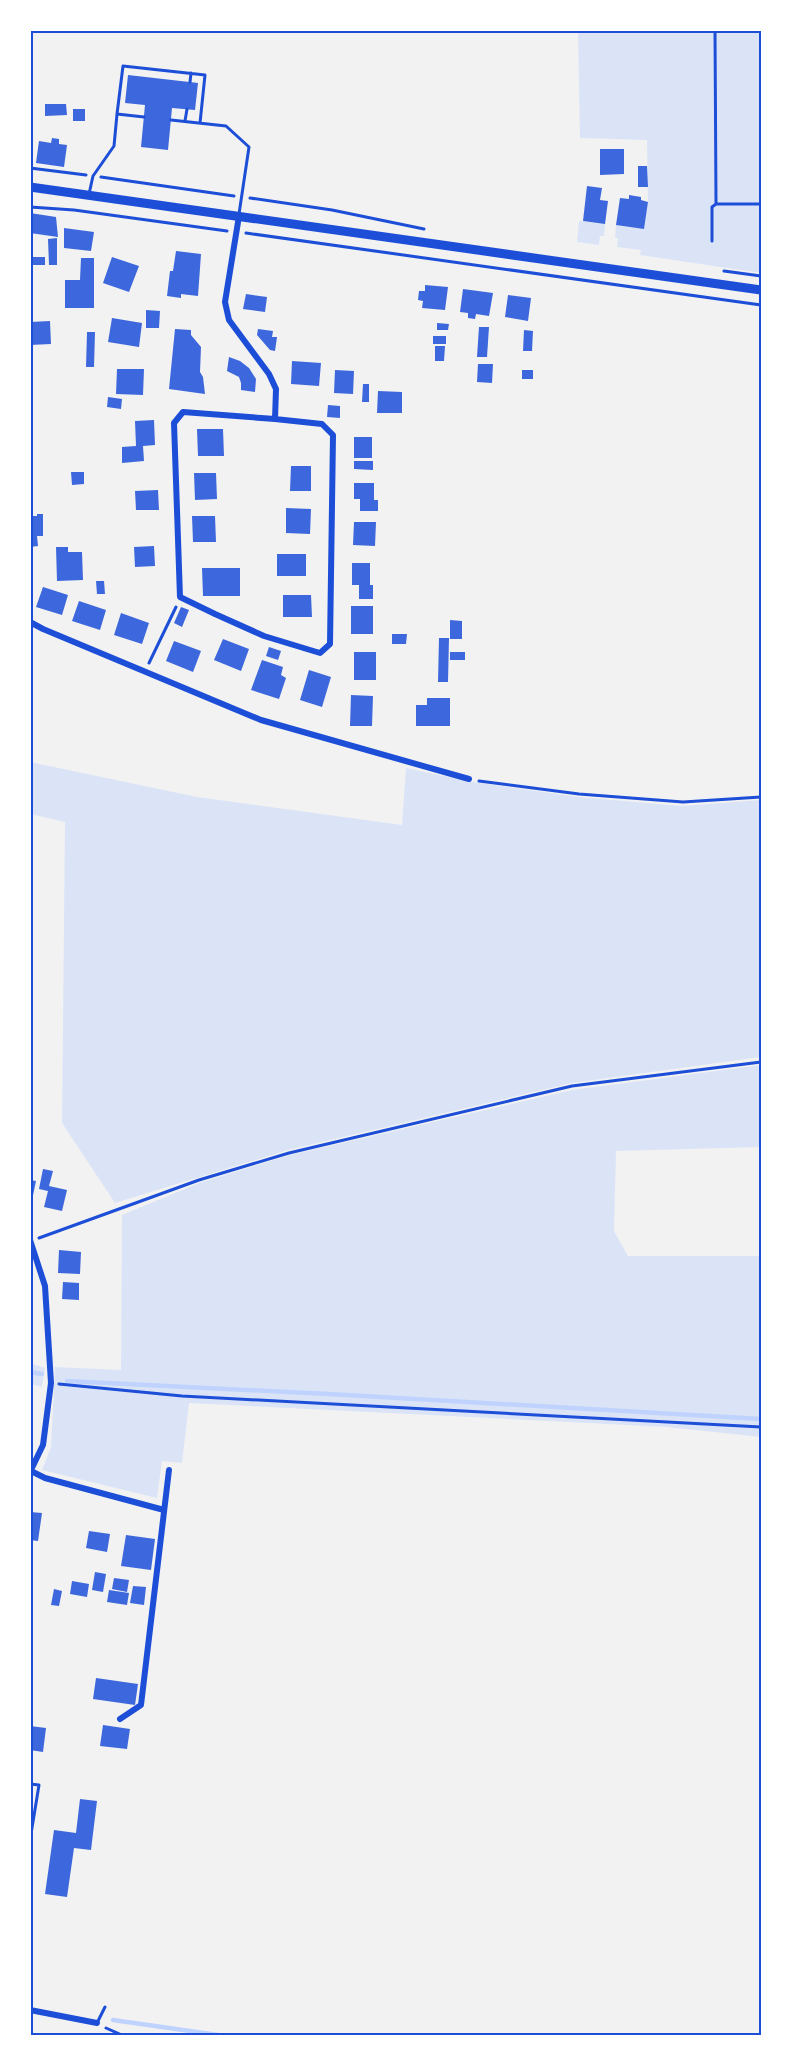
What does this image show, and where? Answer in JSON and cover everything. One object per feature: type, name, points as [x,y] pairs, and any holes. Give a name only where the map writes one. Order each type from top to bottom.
[{"type":"main road","points":[[30,187],[761,290]]},
{"type":"street","points":[[238,216],[225,302],[230,320],[276,388],[275,419]]},
{"type":"street","points":[[183,412],[275,419],[322,423],[333,435],[330,644],[320,653],[264,636],[180,597],[174,423],[183,412]]},
{"type":"street","points":[[30,622],[261,720],[469,779]]},
{"type":"street","points":[[31,1241],[45,1286],[51,1383],[43,1445],[30,1471],[45,1478],[164,1510]]},
{"type":"street","points":[[120,1719],[141,1705],[169,1470]]},
{"type":"street","points":[[30,2010],[97,2023]]},
{"type":"lane","points":[[89,195],[93,176],[114,146],[123,66],[205,75],[200,123]]},
{"type":"lane","points":[[190,82],[191,73]]},
{"type":"lane","points":[[185,122],[187,109]]},
{"type":"lane","points":[[117,114],[144,117]]},
{"type":"lane","points":[[171,120],[226,126],[249,147],[238,216]]},
{"type":"lane","points":[[97,2023],[105,2007]]},
{"type":"path","points":[[715,30],[716,204]]},
{"type":"path","points":[[30,168],[332,210],[429,230]]},
{"type":"path","points":[[712,241],[712,207],[716,204],[761,204]]},
{"type":"path","points":[[30,207],[74,210],[761,305]]},
{"type":"path","points":[[714,270],[761,276]]},
{"type":"path","points":[[145,671],[180,597]]},
{"type":"path","points":[[469,779],[579,794],[683,802],[761,797]]},
{"type":"path","points":[[31,1241],[199,1180],[289,1153],[572,1086],[761,1062]]},
{"type":"path","points":[[51,1383],[182,1396],[761,1427]]},
{"type":"path","points":[[30,1784],[39,1785],[30,1840]]},
{"type":"path","points":[[97,2023],[124,2036]]},
{"type":"shaded area","points":[[578,30],[761,30],[761,273],[640,255],[641,250],[617,247],[616,225],[644,229],[648,202],[647,140],[580,138]]},
{"type":"shaded area","points":[[579,221],[605,224],[604,236],[600,236],[599,245],[577,242]]},
{"type":"shaded area","points":[[30,762],[197,797],[402,825],[406,768],[473,782],[579,797],[682,806],[761,800],[761,1057],[572,1083],[288,1150],[115,1203],[62,1123],[65,822],[30,814]]},
{"type":"shaded area","points":[[761,1065],[761,1147],[616,1151],[614,1231],[628,1256],[761,1256],[761,1437],[667,1427],[189,1403],[182,1463],[162,1461],[157,1498],[42,1470],[51,1447],[55,1367],[121,1370],[122,1215],[199,1183],[290,1155],[572,1090]]},
{"type":"shaded area","points":[[30,1363],[45,1368],[42,1387],[30,1384]]},
{"type":"building","points":[[128,75],[198,83],[195,110],[172,108],[168,150],[141,147],[145,105],[125,103]]},
{"type":"building","points":[[45,104],[66,104],[67,115],[45,116]]},
{"type":"building","points":[[73,109],[85,109],[85,121],[73,121]]},
{"type":"building","points":[[52,138],[59,139],[59,144],[67,145],[64,167],[36,163],[39,141],[51,143]]},
{"type":"building","points":[[600,149],[624,149],[624,174],[600,175]]},
{"type":"building","points":[[638,166],[647,166],[648,187],[638,187]]},
{"type":"building","points":[[587,186],[602,188],[600,200],[608,201],[605,224],[583,221]]},
{"type":"building","points":[[629,195],[641,197],[641,200],[648,202],[644,229],[616,225],[620,198],[629,199]]},
{"type":"building","points":[[30,213],[56,217],[58,237],[30,233]]},
{"type":"building","points":[[64,228],[94,232],[91,251],[64,248]]},
{"type":"building","points":[[57,238],[57,265],[49,265],[48,239]]},
{"type":"building","points":[[176,251],[201,254],[198,296],[181,294],[181,298],[167,296],[170,271],[173,271]]},
{"type":"building","points":[[30,257],[45,257],[45,265],[30,265]]},
{"type":"building","points":[[112,257],[139,266],[129,292],[103,283]]},
{"type":"building","points":[[81,258],[94,258],[94,308],[65,308],[65,280],[80,280]]},
{"type":"building","points":[[425,285],[448,287],[445,310],[422,308],[423,301],[418,300],[419,291],[425,291]]},
{"type":"building","points":[[463,289],[493,293],[489,316],[476,314],[475,319],[468,318],[468,313],[460,312]]},
{"type":"building","points":[[246,294],[267,297],[265,312],[243,309]]},
{"type":"building","points":[[508,295],[531,298],[528,321],[505,317]]},
{"type":"building","points":[[146,310],[160,311],[159,328],[146,328]]},
{"type":"building","points":[[112,318],[142,323],[139,347],[108,342]]},
{"type":"building","points":[[50,321],[51,344],[30,345],[30,322]]},
{"type":"building","points":[[437,323],[449,324],[448,330],[437,330]]},
{"type":"building","points":[[479,327],[489,327],[487,357],[477,357]]},
{"type":"building","points":[[175,329],[191,330],[191,335],[201,347],[200,372],[203,377],[205,394],[169,389]]},
{"type":"building","points":[[258,329],[273,331],[272,337],[277,337],[275,351],[270,350],[257,335]]},
{"type":"building","points":[[524,330],[533,331],[532,351],[523,351]]},
{"type":"building","points":[[87,332],[95,332],[94,367],[86,367]]},
{"type":"building","points":[[433,336],[446,336],[446,344],[433,344]]},
{"type":"building","points":[[435,346],[445,346],[444,361],[435,361]]},
{"type":"building","points":[[229,357],[249,368],[256,379],[255,392],[241,390],[239,377],[227,371]]},
{"type":"building","points":[[292,361],[321,363],[319,386],[291,384]]},
{"type":"building","points":[[478,364],[493,364],[492,383],[477,382]]},
{"type":"building","points":[[117,369],[144,369],[143,395],[116,394]]},
{"type":"building","points":[[335,370],[354,371],[353,394],[334,393]]},
{"type":"building","points":[[522,370],[533,370],[533,379],[522,379]]},
{"type":"building","points":[[363,384],[369,384],[369,402],[362,402]]},
{"type":"building","points":[[378,391],[402,392],[402,413],[377,413]]},
{"type":"building","points":[[108,397],[122,399],[121,409],[107,407]]},
{"type":"building","points":[[328,405],[340,406],[340,418],[327,417]]},
{"type":"building","points":[[154,420],[155,445],[143,446],[144,461],[122,463],[122,447],[136,446],[135,421]]},
{"type":"building","points":[[197,429],[223,429],[224,456],[198,456]]},
{"type":"building","points":[[354,437],[372,437],[372,458],[354,458]]},
{"type":"building","points":[[354,461],[373,461],[373,470],[354,469]]},
{"type":"building","points":[[291,466],[311,466],[311,491],[290,491]]},
{"type":"building","points":[[71,472],[84,472],[84,484],[72,485]]},
{"type":"building","points":[[194,473],[216,473],[217,499],[195,500]]},
{"type":"building","points":[[354,483],[374,483],[374,500],[378,500],[378,511],[360,511],[360,499],[354,499]]},
{"type":"building","points":[[158,490],[159,510],[136,510],[135,491]]},
{"type":"building","points":[[286,508],[311,509],[310,534],[286,533]]},
{"type":"building","points":[[37,514],[43,514],[43,536],[37,536],[38,546],[30,547],[30,516],[37,516]]},
{"type":"building","points":[[192,516],[215,516],[216,542],[193,542]]},
{"type":"building","points":[[354,522],[376,522],[375,546],[353,545]]},
{"type":"building","points":[[154,546],[155,566],[135,567],[134,547]]},
{"type":"building","points":[[56,547],[68,547],[68,552],[82,552],[83,580],[57,581]]},
{"type":"building","points":[[277,554],[306,554],[306,576],[277,576]]},
{"type":"building","points":[[352,563],[370,563],[370,585],[373,585],[373,599],[359,599],[359,585],[352,585]]},
{"type":"building","points":[[202,568],[240,568],[240,596],[203,596]]},
{"type":"building","points":[[96,581],[104,581],[105,594],[97,594]]},
{"type":"building","points":[[43,587],[68,595],[62,615],[36,607]]},
{"type":"building","points":[[283,595],[311,595],[312,617],[283,617]]},
{"type":"building","points":[[79,601],[106,610],[100,630],[72,621]]},
{"type":"building","points":[[351,606],[373,606],[373,634],[351,634]]},
{"type":"building","points":[[181,607],[189,610],[182,627],[174,623]]},
{"type":"building","points":[[121,613],[149,623],[142,644],[114,635]]},
{"type":"building","points":[[450,620],[462,621],[462,639],[450,639]]},
{"type":"building","points":[[392,634],[407,634],[406,644],[392,644]]},
{"type":"building","points":[[439,638],[449,638],[448,682],[438,682]]},
{"type":"building","points":[[223,639],[249,649],[241,671],[214,660]]},
{"type":"building","points":[[174,641],[201,651],[193,672],[166,661]]},
{"type":"building","points":[[269,647],[281,651],[278,660],[266,656]]},
{"type":"building","points":[[354,652],[376,652],[376,680],[354,680]]},
{"type":"building","points":[[450,652],[465,652],[465,660],[450,660]]},
{"type":"building","points":[[262,660],[283,667],[281,675],[286,678],[279,699],[251,690]]},
{"type":"building","points":[[309,670],[331,677],[322,707],[300,700]]},
{"type":"building","points":[[351,695],[373,696],[372,726],[350,726]]},
{"type":"building","points":[[427,698],[450,698],[450,726],[416,726],[416,705],[427,705]]},
{"type":"building","points":[[43,1169],[53,1171],[49,1186],[67,1190],[62,1211],[44,1207],[48,1191],[39,1189]]},
{"type":"building","points":[[30,1180],[36,1181],[31,1205],[30,1205]]},
{"type":"building","points":[[59,1250],[81,1252],[80,1274],[58,1273]]},
{"type":"building","points":[[63,1282],[79,1283],[79,1300],[62,1299]]},
{"type":"building","points":[[30,1512],[42,1513],[38,1541],[30,1540]]},
{"type":"building","points":[[89,1531],[110,1534],[107,1552],[86,1548]]},
{"type":"building","points":[[126,1535],[155,1539],[151,1570],[121,1566]]},
{"type":"building","points":[[95,1572],[106,1574],[103,1592],[92,1590]]},
{"type":"building","points":[[114,1578],[129,1580],[127,1592],[112,1589]]},
{"type":"building","points":[[72,1581],[89,1584],[87,1597],[70,1594]]},
{"type":"building","points":[[133,1586],[146,1587],[144,1605],[130,1603]]},
{"type":"building","points":[[54,1589],[62,1591],[59,1606],[51,1605]]},
{"type":"building","points":[[109,1590],[129,1593],[127,1605],[107,1602]]},
{"type":"building","points":[[96,1678],[138,1684],[135,1705],[93,1699]]},
{"type":"building","points":[[103,1725],[130,1729],[127,1749],[100,1746]]},
{"type":"building","points":[[30,1726],[46,1728],[43,1752],[30,1750]]},
{"type":"building","points":[[80,1799],[97,1801],[91,1850],[74,1848],[67,1897],[45,1894],[54,1830],[76,1833]]},
{"type":"waterway","points":[[30,1372],[42,1374]]},
{"type":"waterway","points":[[67,1381],[761,1419]]},
{"type":"waterway","points":[[113,2020],[225,2036]]}]
